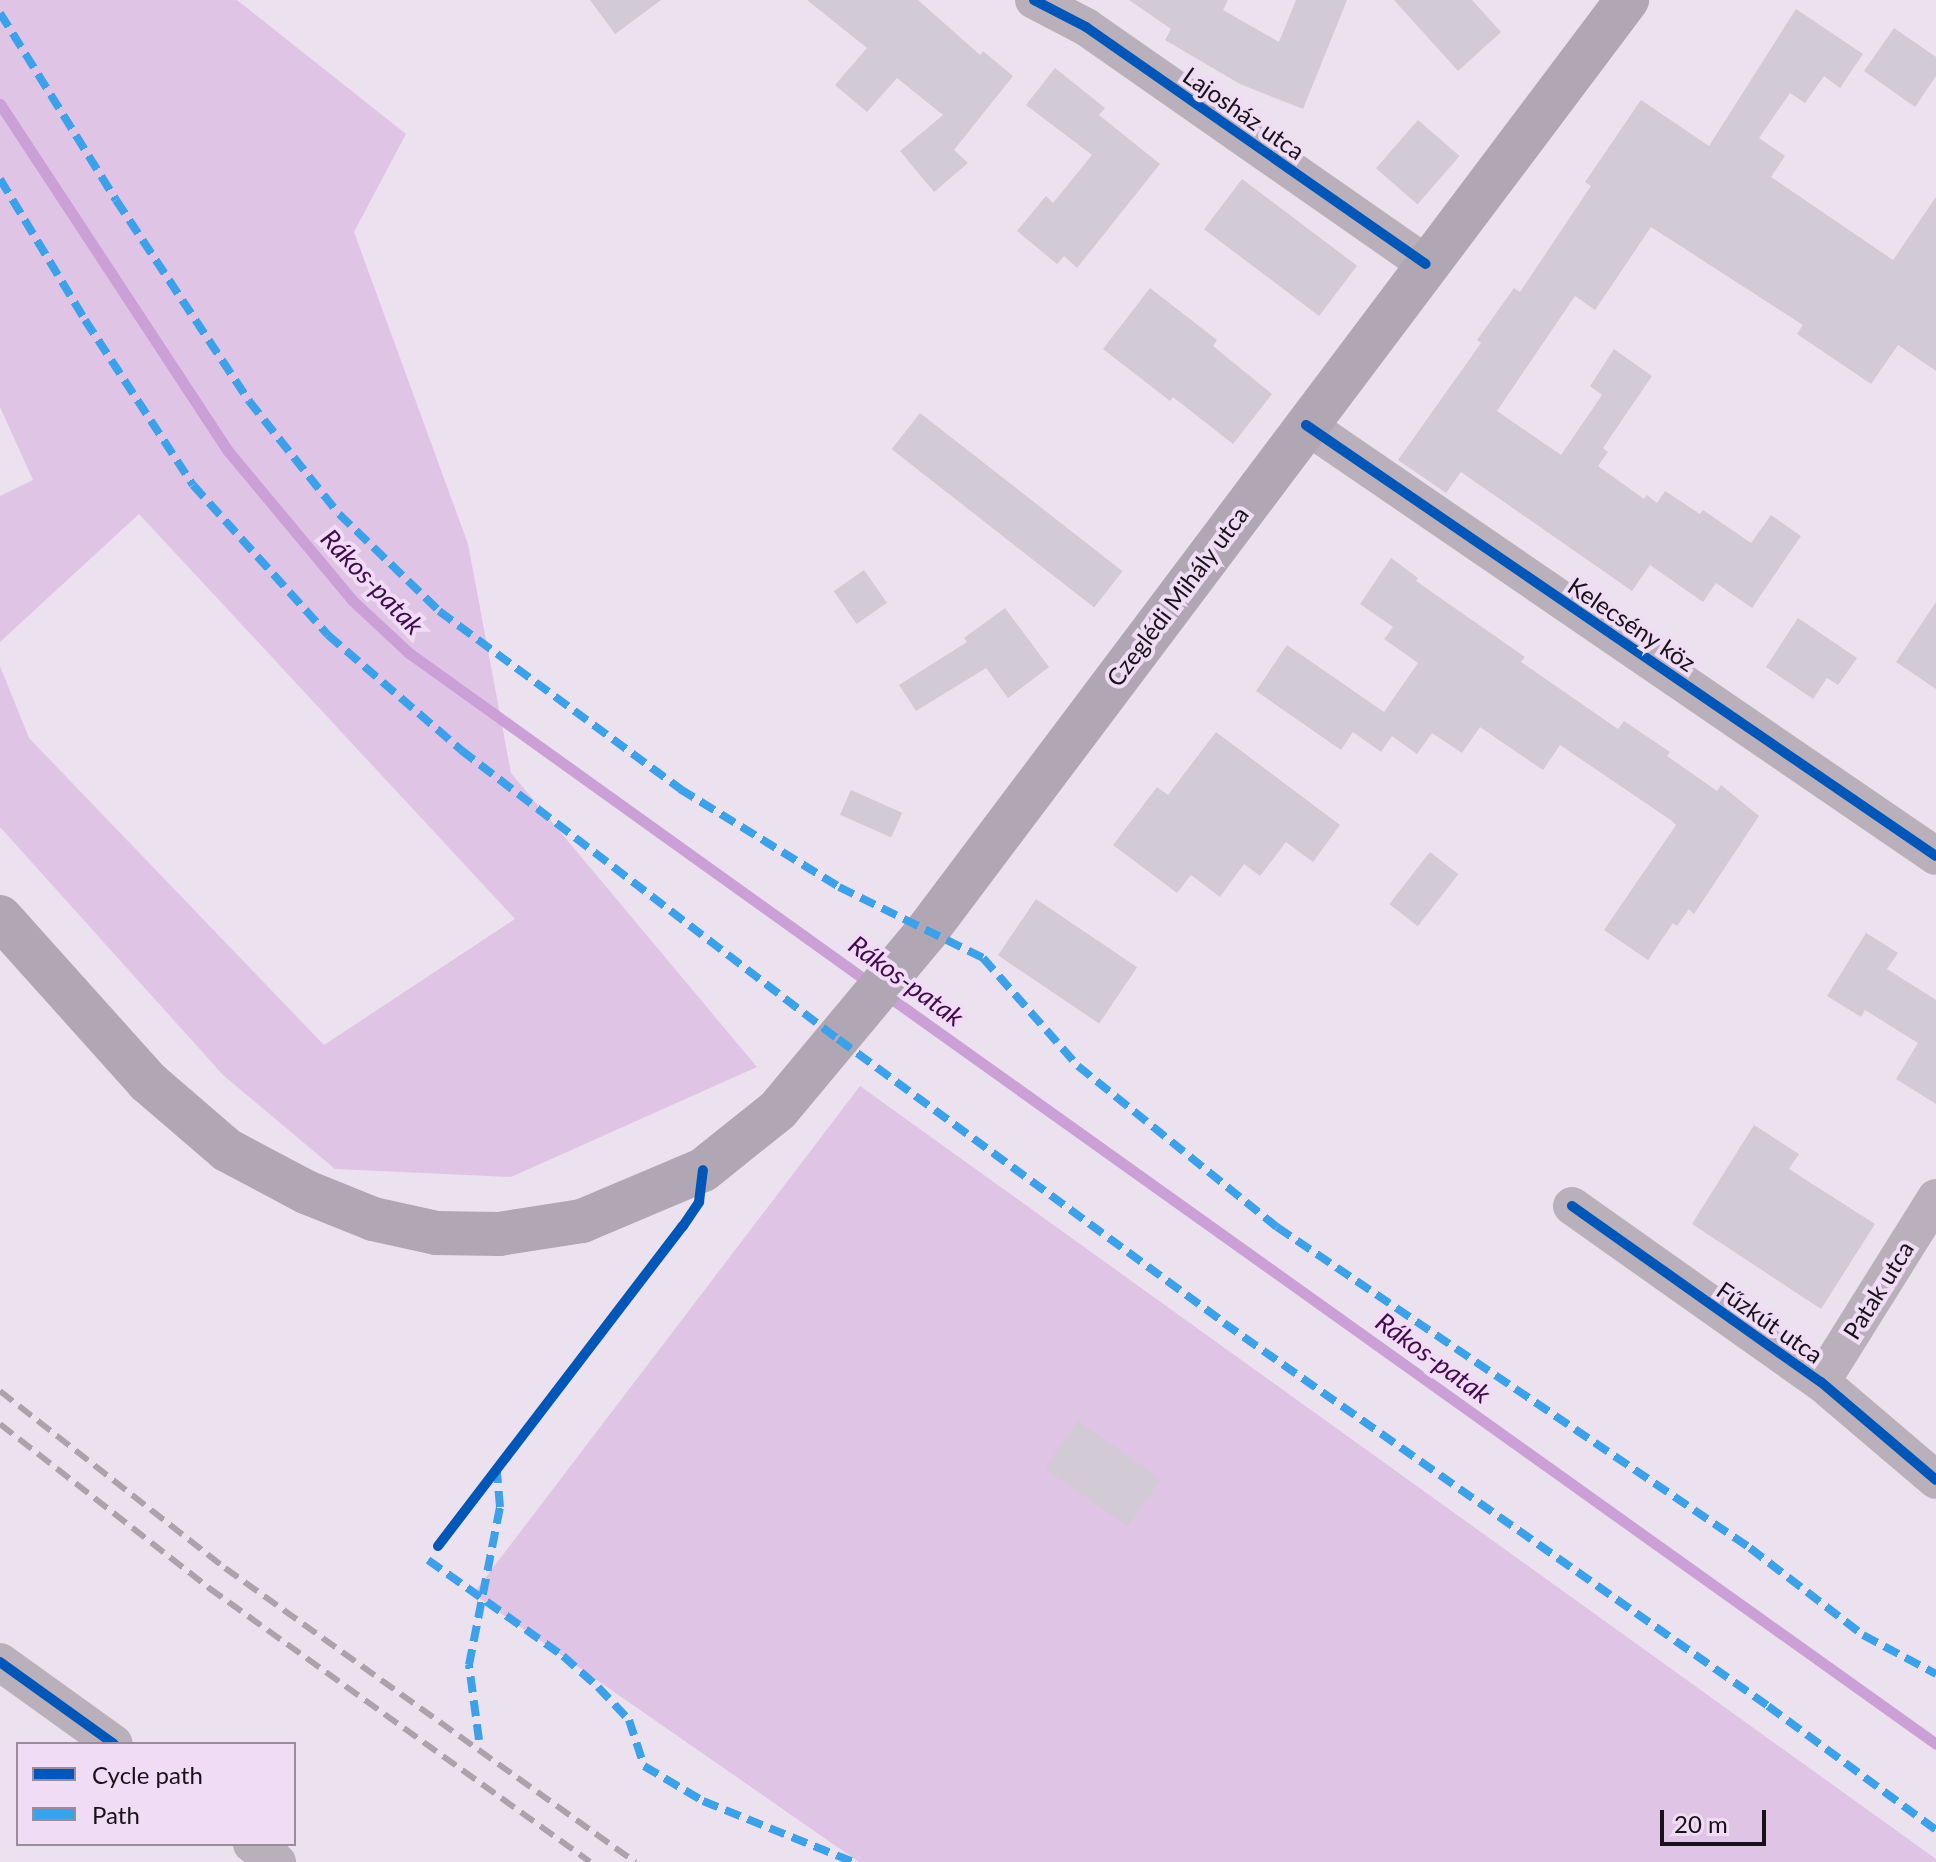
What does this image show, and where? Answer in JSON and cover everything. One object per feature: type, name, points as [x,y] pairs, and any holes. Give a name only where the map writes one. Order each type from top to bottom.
[{"type":"main road","name":"Czeglédi Mihály utca","points":[[0,917],[148,1082],[227,1150],[306,1192],[373,1219],[436,1233],[499,1234],[582,1221],[703,1170],[778,1110],[914,946],[1627,0]]},
{"type":"street","name":"Lajosház utca","points":[[1034,0],[1086,27],[1426,264]]},
{"type":"street","name":"Kelecsény köz","points":[[1306,425],[1936,856]]},
{"type":"street","name":"Patak utca","points":[[1821,1382],[1936,1198]]},
{"type":"street","name":"Fűzkút utca","points":[[1572,1206],[1821,1382],[1936,1480]]},
{"type":"street","points":[[0,1662],[111,1742]]},
{"type":"street","points":[[255,1846],[277,1862]]},
{"type":"shaded area","points":[[0,0],[237,0],[406,134],[354,232],[468,544],[511,773],[757,1067],[511,1177],[335,1169],[223,1075],[0,827],[0,666],[29,738],[324,1045],[515,919],[139,514],[0,642],[0,496],[33,480],[0,407]]},
{"type":"shaded area","points":[[860,1086],[1936,1859],[1936,1862],[859,1862],[473,1594]]},
{"type":"building","points":[[590,0],[661,0],[615,34]]},
{"type":"building","points":[[807,0],[918,0],[980,55],[983,51],[1013,76],[954,150],[968,163],[934,192],[900,151],[943,115],[897,78],[867,112],[835,85],[867,48]]},
{"type":"building","points":[[1129,0],[1228,0],[1223,10],[1279,42],[1296,0],[1347,0],[1303,109],[1240,84],[1165,40],[1171,29]]},
{"type":"building","points":[[1394,0],[1472,0],[1501,32],[1458,71]]},
{"type":"building","points":[[1796,9],[1863,54],[1840,88],[1824,76],[1805,103],[1790,93],[1759,138],[1785,156],[1771,177],[1893,260],[1936,197],[1936,371],[1898,345],[1871,384],[1797,334],[1803,325],[1651,227],[1595,310],[1575,296],[1497,411],[1561,455],[1602,395],[1590,386],[1614,349],[1652,376],[1603,448],[1608,452],[1598,466],[1644,499],[1647,495],[1657,503],[1665,491],[1700,514],[1703,510],[1751,543],[1771,515],[1801,536],[1752,608],[1716,583],[1703,602],[1650,565],[1632,591],[1461,472],[1446,493],[1398,460],[1481,343],[1477,340],[1514,288],[1520,292],[1591,186],[1585,182],[1641,100],[1709,146]]},
{"type":"building","points":[[1894,28],[1936,57],[1936,76],[1915,107],[1864,71]]},
{"type":"building","points":[[1055,68],[1105,108],[1099,115],[1160,164],[1077,268],[1064,256],[1057,264],[1017,231],[1046,196],[1053,203],[1092,155],[1026,105]]},
{"type":"building","points":[[1418,120],[1460,156],[1418,204],[1376,168]]},
{"type":"building","points":[[1242,179],[1357,266],[1319,316],[1204,229]]},
{"type":"building","points":[[1150,288],[1217,340],[1213,346],[1272,394],[1233,444],[1173,397],[1170,401],[1103,349]]},
{"type":"building","points":[[920,413],[1123,571],[1094,607],[892,449]]},
{"type":"building","points":[[1391,558],[1418,578],[1416,581],[1525,657],[1521,662],[1618,729],[1624,721],[1670,752],[1667,756],[1717,791],[1721,785],[1759,816],[1694,914],[1689,909],[1677,926],[1673,923],[1648,960],[1604,930],[1676,825],[1672,821],[1560,745],[1543,770],[1480,727],[1462,753],[1432,733],[1417,754],[1392,736],[1381,752],[1353,732],[1341,750],[1256,691],[1287,645],[1384,712],[1418,663],[1384,639],[1393,627],[1360,604]]},
{"type":"building","points":[[864,570],[887,603],[857,624],[834,591]]},
{"type":"building","points":[[1936,602],[1936,689],[1896,662]]},
{"type":"building","points":[[1005,608],[1049,667],[1008,698],[986,668],[916,711],[899,685],[967,642],[964,638]]},
{"type":"building","points":[[1798,618],[1857,658],[1838,685],[1827,678],[1813,699],[1766,667]]},
{"type":"building","points":[[1216,732],[1340,825],[1313,862],[1286,842],[1260,876],[1244,864],[1220,897],[1191,875],[1177,893],[1113,845],[1157,787],[1168,795]]},
{"type":"building","points":[[851,790],[902,813],[891,837],[840,815]]},
{"type":"building","points":[[1430,852],[1458,874],[1418,926],[1389,904]]},
{"type":"building","points":[[1036,899],[1137,967],[1099,1024],[998,955]]},
{"type":"building","points":[[1866,933],[1898,953],[1887,969],[1936,1000],[1936,1104],[1896,1079],[1918,1043],[1865,1010],[1861,1017],[1827,996]]},
{"type":"building","points":[[1754,1125],[1799,1154],[1789,1169],[1875,1224],[1821,1309],[1692,1224]]},
{"type":"building","points":[[1078,1421],[1161,1479],[1127,1526],[1045,1469]]},
{"type":"waterway","name":"Rákos-patak","points":[[0,104],[228,451],[352,600],[409,653],[871,984]]},
{"type":"waterway","name":"Rákos-patak","points":[[885,994],[1936,1744]]},
{"type":"railway","points":[[0,1391],[225,1568],[635,1862]]},
{"type":"railway","points":[[0,1424],[209,1588],[590,1862]]},
{"type":"marked path","points":[[0,13],[116,200],[249,401],[339,514],[439,611],[680,789],[839,887],[983,958],[1078,1066],[1277,1227],[1750,1548],[1863,1635],[1936,1674]]},
{"type":"marked path","points":[[0,179],[85,320],[193,485],[328,635],[461,750],[838,1039],[1224,1323],[1768,1706],[1936,1830]]},
{"type":"marked path","points":[[479,1740],[469,1665],[500,1507],[497,1470]]},
{"type":"marked path","points":[[428,1560],[563,1656],[598,1687],[629,1720],[644,1766],[703,1801],[853,1862]]},
{"type":"cycle path","points":[[1034,0],[1086,27],[1426,264]]},
{"type":"cycle path","points":[[1306,425],[1936,856]]},
{"type":"cycle path","points":[[438,1546],[683,1226],[699,1202],[703,1170]]},
{"type":"cycle path","points":[[1572,1206],[1821,1382],[1936,1480]]},
{"type":"cycle path","points":[[0,1662],[111,1742]]}]
